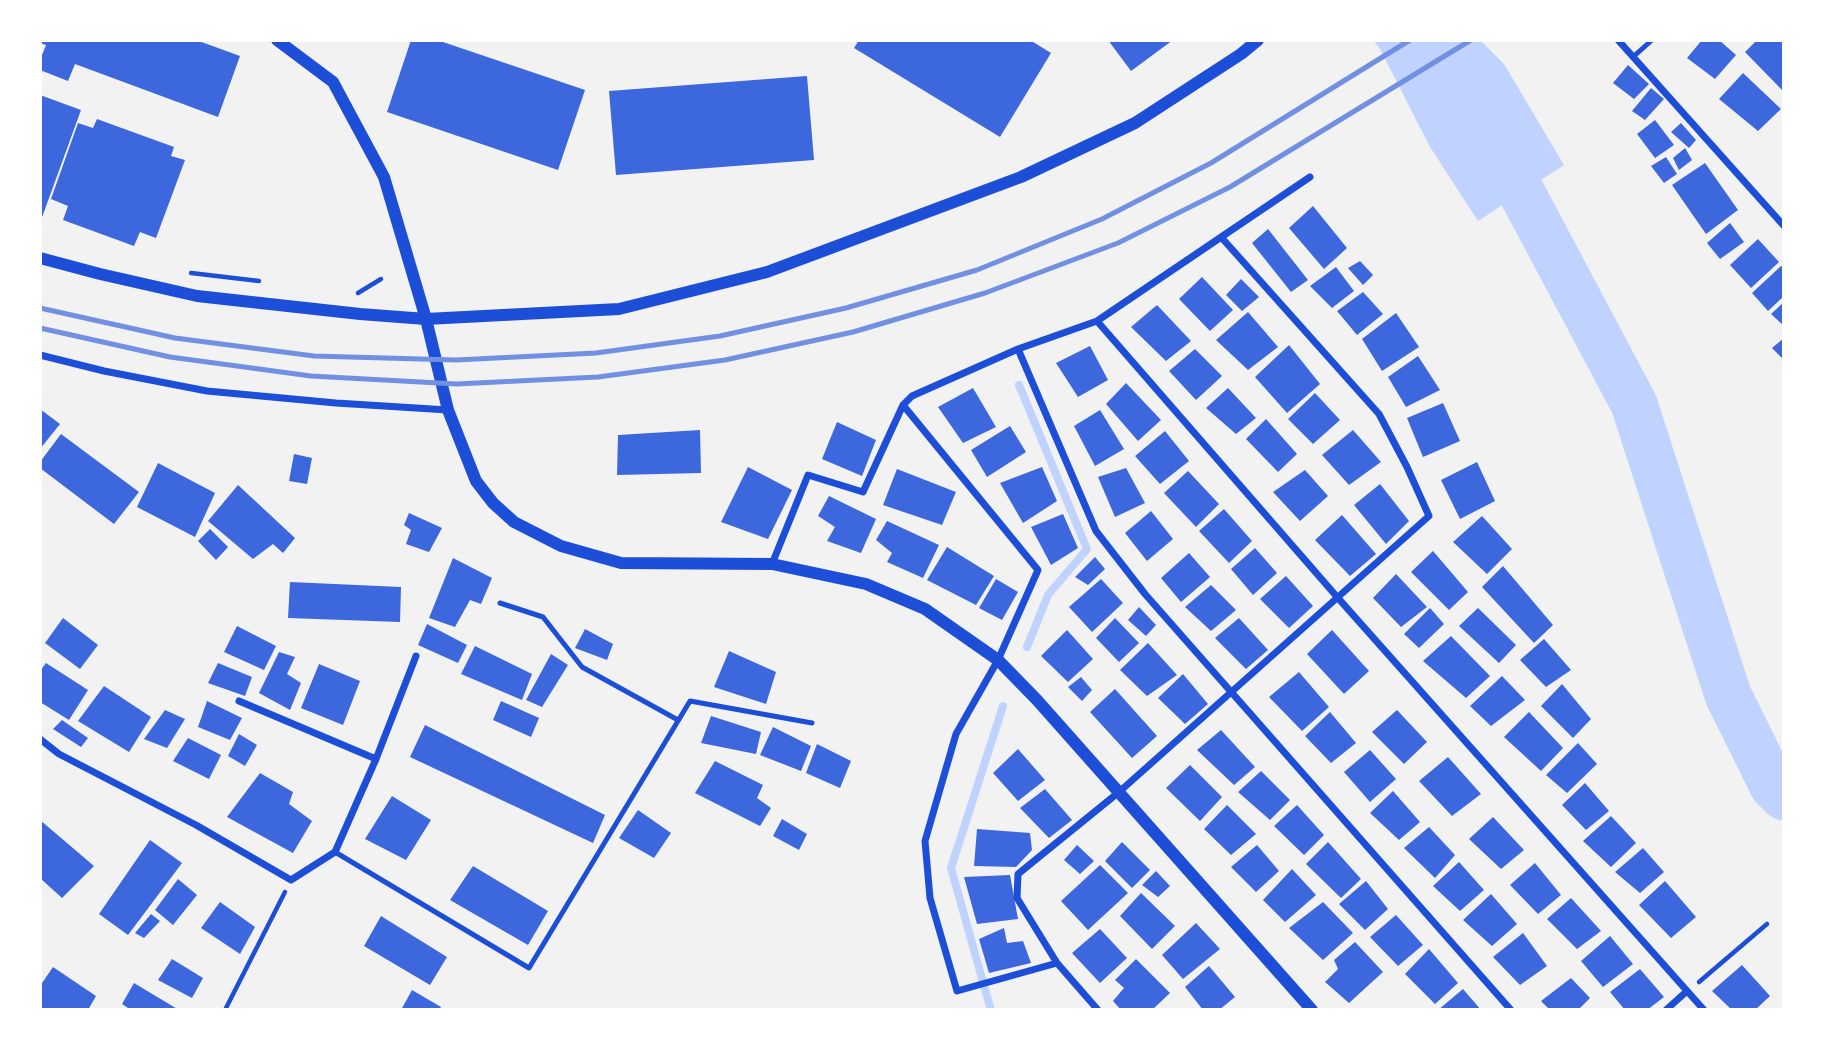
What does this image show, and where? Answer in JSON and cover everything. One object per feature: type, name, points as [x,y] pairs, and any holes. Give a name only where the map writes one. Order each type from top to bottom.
[{"type":"street","points":[[277,40],[332,82],[384,177],[426,319],[448,410],[476,481],[493,503],[514,522],[561,546],[621,563],[772,564],[866,584],[925,609],[998,660],[1312,1010]]},
{"type":"street","points":[[40,258],[197,296],[360,314],[426,319],[619,309],[767,272],[1021,177],[1135,123],[1258,40]]},
{"type":"street","points":[[1618,40],[1784,226]]},
{"type":"street","points":[[772,564],[808,475],[863,492],[903,405],[912,396],[1018,349],[1097,321],[1310,177]]},
{"type":"street","points":[[1098,1010],[1057,963],[1017,898],[1018,874],[1119,792],[1233,693],[1429,516],[1379,414],[1221,237]]},
{"type":"street","points":[[1097,321],[1338,598],[1704,1010]]},
{"type":"street","points":[[1018,349],[1096,531],[1145,594],[1511,1010]]},
{"type":"street","points":[[40,355],[103,371],[207,391],[448,410]]},
{"type":"street","points":[[903,405],[1038,570],[998,660],[957,734],[925,841],[930,898],[957,991],[1057,963]]},
{"type":"street","points":[[40,739],[59,754],[196,825],[291,880],[335,852],[376,759],[416,656]]},
{"type":"street","points":[[239,701],[376,759]]},
{"type":"street","points":[[1666,1010],[1688,991]]},
{"type":"lane","points":[[1633,57],[1652,40]]},
{"type":"lane","points":[[500,603],[543,617],[582,667],[678,720]]},
{"type":"lane","points":[[335,852],[529,968],[690,701],[812,723]]},
{"type":"path","points":[[188,272],[269,282]]},
{"type":"path","points":[[346,292],[359,293],[381,279]]},
{"type":"path","points":[[225,1010],[291,880]]},
{"type":"path","points":[[1688,991],[1767,924]]},
{"type":"water","points":[[1373,40],[1480,40],[1504,64],[1564,165],[1478,221],[1430,147]]},
{"type":"building","points":[[40,40],[196,40],[240,56],[218,117],[75,64],[68,81],[40,70],[40,60],[46,45],[40,43]]},
{"type":"building","points":[[411,40],[437,40],[585,90],[558,170],[387,112]]},
{"type":"building","points":[[859,40],[1030,40],[1051,53],[1000,137],[854,48]]},
{"type":"building","points":[[1108,40],[1173,40],[1131,71]]},
{"type":"building","points":[[1702,40],[1719,40],[1736,55],[1715,79],[1687,58]]},
{"type":"building","points":[[1757,40],[1784,40],[1784,92],[1745,52]]},
{"type":"building","points":[[1628,65],[1649,84],[1634,99],[1613,83]]},
{"type":"building","points":[[1743,73],[1781,109],[1758,131],[1719,99]]},
{"type":"building","points":[[807,76],[814,160],[616,175],[609,91]]},
{"type":"building","points":[[1651,88],[1664,99],[1645,120],[1632,111]]},
{"type":"building","points":[[40,95],[81,110],[41,220],[40,220]]},
{"type":"building","points":[[97,119],[174,147],[171,156],[185,160],[156,238],[140,232],[134,246],[63,220],[68,206],[51,199],[78,123],[93,128]]},
{"type":"building","points":[[1655,120],[1674,145],[1655,158],[1637,134]]},
{"type":"building","points":[[1681,123],[1696,140],[1689,148],[1671,132]]},
{"type":"building","points":[[1685,148],[1692,160],[1679,170],[1673,158]]},
{"type":"building","points":[[1666,157],[1677,174],[1664,183],[1651,166]]},
{"type":"building","points":[[1705,163],[1738,210],[1706,234],[1672,185]]},
{"type":"building","points":[[1313,206],[1347,248],[1324,269],[1289,228]]},
{"type":"building","points":[[1730,223],[1744,242],[1720,259],[1707,243]]},
{"type":"building","points":[[1268,229],[1308,280],[1291,292],[1252,243]]},
{"type":"building","points":[[1758,239],[1779,262],[1751,288],[1730,265]]},
{"type":"building","points":[[1360,261],[1373,275],[1363,285],[1348,268]]},
{"type":"building","points":[[1781,266],[1784,268],[1784,296],[1768,311],[1752,293]]},
{"type":"building","points":[[1336,267],[1354,291],[1332,308],[1310,286]]},
{"type":"building","points":[[1202,277],[1233,310],[1210,331],[1179,299]]},
{"type":"building","points":[[1241,279],[1259,297],[1242,311],[1226,295]]},
{"type":"building","points":[[1363,292],[1383,314],[1357,335],[1337,311]]},
{"type":"building","points":[[1784,302],[1784,326],[1771,314]]},
{"type":"building","points":[[1157,305],[1191,341],[1166,361],[1131,327]]},
{"type":"building","points":[[1248,312],[1278,347],[1248,370],[1216,340]]},
{"type":"building","points":[[1396,313],[1419,347],[1382,371],[1362,339]]},
{"type":"building","points":[[1784,338],[1784,360],[1772,348]]},
{"type":"building","points":[[1289,345],[1320,384],[1287,413],[1255,377]]},
{"type":"building","points":[[1090,346],[1108,380],[1078,397],[1056,363]]},
{"type":"building","points":[[1195,349],[1222,376],[1196,400],[1169,371]]},
{"type":"building","points":[[1418,356],[1440,390],[1406,407],[1388,377]]},
{"type":"building","points":[[1126,383],[1161,420],[1138,441],[1106,404]]},
{"type":"building","points":[[973,388],[996,427],[963,443],[938,407]]},
{"type":"building","points":[[1228,388],[1256,418],[1236,434],[1206,408]]},
{"type":"building","points":[[1315,393],[1340,420],[1313,444],[1288,419]]},
{"type":"building","points":[[1443,403],[1460,441],[1423,457],[1407,418]]},
{"type":"building","points":[[40,409],[60,424],[40,449]]},
{"type":"building","points":[[1100,410],[1124,449],[1095,466],[1074,426]]},
{"type":"building","points":[[1266,419],[1297,454],[1278,472],[1246,439]]},
{"type":"building","points":[[837,422],[876,440],[862,476],[822,459]]},
{"type":"building","points":[[1010,426],[1026,452],[987,477],[971,450]]},
{"type":"building","points":[[700,430],[701,473],[617,475],[618,435]]},
{"type":"building","points":[[1353,430],[1381,462],[1349,485],[1322,455]]},
{"type":"building","points":[[1165,431],[1189,461],[1160,484],[1135,456]]},
{"type":"building","points":[[61,434],[139,492],[114,524],[40,468],[40,462]]},
{"type":"building","points":[[294,454],[312,458],[307,484],[289,481]]},
{"type":"building","points":[[1477,462],[1495,501],[1460,519],[1441,480]]},
{"type":"building","points":[[158,463],[215,493],[195,537],[137,507]]},
{"type":"building","points":[[748,467],[792,490],[768,539],[721,522]]},
{"type":"building","points":[[1042,467],[1057,501],[1023,523],[1000,483]]},
{"type":"building","points":[[1126,468],[1145,503],[1115,517],[1098,477]]},
{"type":"building","points":[[897,469],[956,492],[942,525],[883,505]]},
{"type":"building","points":[[1305,470],[1328,496],[1300,521],[1273,492]]},
{"type":"building","points":[[1188,471],[1219,504],[1196,527],[1164,493]]},
{"type":"building","points":[[1380,484],[1409,521],[1386,544],[1354,505]]},
{"type":"building","points":[[238,485],[295,538],[283,553],[273,544],[253,559],[208,521]]},
{"type":"building","points":[[829,496],[876,519],[861,553],[827,541],[835,527],[818,516]]},
{"type":"building","points":[[1224,509],[1252,541],[1229,563],[1199,531]]},
{"type":"building","points":[[1151,511],[1173,539],[1147,561],[1125,533]]},
{"type":"building","points":[[409,513],[442,528],[429,552],[406,544],[411,530],[404,525]]},
{"type":"building","points":[[1063,514],[1078,548],[1051,565],[1031,527]]},
{"type":"building","points":[[1342,515],[1376,554],[1350,576],[1315,540]]},
{"type":"building","points":[[1482,516],[1512,549],[1487,574],[1453,542]]},
{"type":"building","points":[[887,521],[939,545],[923,578],[887,562],[892,553],[876,540]]},
{"type":"building","points":[[210,529],[228,547],[216,560],[198,541]]},
{"type":"building","points":[[947,547],[994,576],[976,605],[927,580]]},
{"type":"building","points":[[1255,548],[1277,573],[1253,595],[1231,569]]},
{"type":"building","points":[[1433,551],[1468,592],[1449,610],[1411,572]]},
{"type":"building","points":[[1189,553],[1210,577],[1181,602],[1161,578]]},
{"type":"building","points":[[1095,557],[1105,569],[1088,585],[1075,577]]},
{"type":"building","points":[[453,558],[492,578],[481,604],[470,600],[455,627],[429,618]]},
{"type":"building","points":[[1503,566],[1553,625],[1534,643],[1482,587]]},
{"type":"building","points":[[1396,574],[1427,607],[1401,627],[1373,598]]},
{"type":"building","points":[[1286,576],[1313,606],[1289,628],[1260,599]]},
{"type":"building","points":[[996,579],[1018,592],[1002,620],[979,608]]},
{"type":"building","points":[[1101,579],[1123,603],[1092,632],[1069,607]]},
{"type":"building","points":[[290,582],[401,587],[400,622],[288,618]]},
{"type":"building","points":[[1211,585],[1236,610],[1211,631],[1185,607]]},
{"type":"building","points":[[1139,607],[1156,625],[1146,636],[1128,620]]},
{"type":"building","points":[[1430,608],[1444,624],[1419,648],[1404,634]]},
{"type":"building","points":[[1478,608],[1516,645],[1499,663],[1459,626]]},
{"type":"building","points":[[63,618],[98,645],[80,669],[45,643]]},
{"type":"building","points":[[1115,618],[1139,643],[1119,662],[1096,638]]},
{"type":"building","points":[[1239,618],[1268,650],[1246,669],[1215,638]]},
{"type":"building","points":[[427,624],[467,645],[458,663],[418,645]]},
{"type":"building","points":[[237,626],[276,646],[264,670],[224,652]]},
{"type":"building","points":[[585,629],[613,644],[607,660],[575,648]]},
{"type":"building","points":[[1067,630],[1093,659],[1068,682],[1041,656]]},
{"type":"building","points":[[1332,630],[1369,671],[1344,694],[1307,654]]},
{"type":"building","points":[[1451,636],[1490,676],[1466,698],[1423,661]]},
{"type":"building","points":[[1544,639],[1571,670],[1546,687],[1520,660]]},
{"type":"building","points":[[1148,643],[1177,675],[1147,696],[1120,670]]},
{"type":"building","points":[[475,646],[532,674],[522,700],[461,674]]},
{"type":"building","points":[[729,651],[776,672],[766,704],[714,687]]},
{"type":"building","points":[[279,652],[295,657],[287,674],[301,683],[290,710],[259,693]]},
{"type":"building","points":[[551,654],[568,665],[542,707],[526,700]]},
{"type":"building","points":[[46,663],[88,690],[69,720],[40,702],[40,671]]},
{"type":"building","points":[[218,663],[252,677],[245,696],[208,683]]},
{"type":"building","points":[[319,664],[360,681],[343,725],[301,708]]},
{"type":"building","points":[[1299,672],[1329,707],[1302,731],[1269,697]]},
{"type":"building","points":[[1183,674],[1208,704],[1185,724],[1158,698]]},
{"type":"building","points":[[1502,676],[1525,700],[1491,726],[1470,706]]},
{"type":"building","points":[[1081,677],[1092,690],[1082,701],[1068,687]]},
{"type":"building","points":[[1562,684],[1591,719],[1573,738],[1541,706]]},
{"type":"building","points":[[104,686],[151,717],[129,752],[78,721]]},
{"type":"building","points":[[1115,689],[1157,736],[1132,758],[1090,712]]},
{"type":"building","points":[[207,701],[242,718],[230,740],[198,727]]},
{"type":"building","points":[[501,701],[539,718],[531,737],[493,720]]},
{"type":"building","points":[[165,710],[185,719],[167,748],[144,739]]},
{"type":"building","points":[[1397,710],[1427,742],[1404,764],[1372,732]]},
{"type":"building","points":[[1330,712],[1356,743],[1331,763],[1305,736]]},
{"type":"building","points":[[1529,712],[1563,748],[1541,771],[1504,737]]},
{"type":"building","points":[[711,716],[761,732],[756,754],[701,743]]},
{"type":"building","points":[[62,720],[88,738],[81,747],[53,729]]},
{"type":"building","points":[[425,725],[605,815],[593,843],[410,757]]},
{"type":"building","points":[[773,727],[811,746],[801,771],[760,755]]},
{"type":"building","points":[[1221,730],[1255,767],[1234,785],[1197,750]]},
{"type":"building","points":[[239,734],[257,745],[245,766],[228,756]]},
{"type":"building","points":[[188,738],[221,755],[209,779],[173,761]]},
{"type":"building","points":[[1578,743],[1597,764],[1567,793],[1546,775]]},
{"type":"building","points":[[817,744],[851,761],[840,788],[806,773]]},
{"type":"building","points":[[1018,749],[1045,780],[1018,801],[993,773]]},
{"type":"building","points":[[1370,750],[1396,779],[1370,802],[1344,772]]},
{"type":"building","points":[[1448,757],[1481,794],[1452,816],[1419,781]]},
{"type":"building","points":[[715,761],[763,785],[757,798],[771,808],[760,826],[695,793]]},
{"type":"building","points":[[1190,765],[1222,797],[1200,821],[1166,788]]},
{"type":"building","points":[[1261,771],[1290,800],[1270,820],[1238,792]]},
{"type":"building","points":[[260,773],[293,792],[289,804],[312,821],[293,853],[227,817]]},
{"type":"building","points":[[1585,783],[1609,811],[1586,830],[1562,805]]},
{"type":"building","points":[[1045,789],[1072,820],[1049,838],[1020,808]]},
{"type":"building","points":[[1393,791],[1420,822],[1399,840],[1370,813]]},
{"type":"building","points":[[392,796],[431,820],[406,860],[365,839]]},
{"type":"building","points":[[1227,805],[1256,834],[1231,855],[1204,829]]},
{"type":"building","points":[[1297,805],[1324,835],[1304,855],[1274,826]]},
{"type":"building","points":[[638,810],[671,833],[654,858],[619,838]]},
{"type":"building","points":[[1611,816],[1636,843],[1611,867],[1583,841]]},
{"type":"building","points":[[1493,817],[1524,850],[1501,869],[1469,839]]},
{"type":"building","points":[[782,819],[807,834],[799,850],[773,836]]},
{"type":"building","points":[[40,820],[94,866],[62,898],[40,878]]},
{"type":"building","points":[[1429,827],[1455,855],[1435,878],[1404,848]]},
{"type":"building","points":[[977,829],[1030,833],[1032,850],[1016,867],[974,866]]},
{"type":"building","points":[[150,840],[182,863],[128,935],[99,914]]},
{"type":"building","points":[[1122,842],[1150,870],[1132,888],[1105,861]]},
{"type":"building","points":[[1328,842],[1361,879],[1341,898],[1306,864]]},
{"type":"building","points":[[1077,845],[1094,861],[1080,874],[1064,860]]},
{"type":"building","points":[[1257,845],[1279,871],[1256,892],[1231,867]]},
{"type":"building","points":[[1643,848],[1664,872],[1640,893],[1615,872]]},
{"type":"building","points":[[1459,862],[1484,890],[1460,911],[1433,886]]},
{"type":"building","points":[[1535,863],[1561,895],[1538,914],[1510,885]]},
{"type":"building","points":[[1100,865],[1128,893],[1088,930],[1061,901]]},
{"type":"building","points":[[473,866],[548,911],[528,945],[450,900]]},
{"type":"building","points":[[1292,869],[1316,895],[1285,922],[1263,900]]},
{"type":"building","points":[[1156,871],[1170,886],[1158,897],[1142,885]]},
{"type":"building","points":[[1010,875],[1018,919],[977,924],[964,877]]},
{"type":"building","points":[[178,879],[197,895],[173,925],[155,910]]},
{"type":"building","points":[[1366,881],[1388,909],[1365,930],[1339,904]]},
{"type":"building","points":[[1665,881],[1696,917],[1671,938],[1639,905]]},
{"type":"building","points":[[1141,893],[1175,926],[1152,949],[1120,916]]},
{"type":"building","points":[[1491,894],[1517,924],[1492,946],[1463,920]]},
{"type":"building","points":[[1571,898],[1601,931],[1577,949],[1547,919]]},
{"type":"building","points":[[220,902],[255,927],[240,954],[201,928]]},
{"type":"building","points":[[1323,902],[1353,933],[1323,960],[1289,928]]},
{"type":"building","points":[[151,914],[160,921],[144,938],[135,933]]},
{"type":"building","points":[[1396,915],[1423,945],[1398,966],[1370,937]]},
{"type":"building","points":[[381,916],[447,957],[430,985],[364,946]]},
{"type":"building","points":[[1196,923],[1220,949],[1183,979],[1162,955]]},
{"type":"building","points":[[1004,928],[1007,943],[1023,941],[1031,963],[989,973],[979,939]]},
{"type":"building","points":[[1100,929],[1127,958],[1100,983],[1072,953]]},
{"type":"building","points":[[1523,933],[1547,966],[1520,985],[1493,957]]},
{"type":"building","points":[[1610,936],[1633,964],[1603,987],[1581,961]]},
{"type":"building","points":[[1355,942],[1383,972],[1349,1003],[1325,982],[1338,969],[1334,960]]},
{"type":"building","points":[[1429,949],[1458,983],[1435,1004],[1405,974]]},
{"type":"building","points":[[172,959],[203,978],[192,998],[158,980]]},
{"type":"building","points":[[1136,959],[1170,993],[1152,1010],[1121,1010],[1113,1001],[1124,988],[1115,980]]},
{"type":"building","points":[[1742,965],[1770,996],[1755,1010],[1732,1010],[1712,991]]},
{"type":"building","points":[[1209,966],[1235,997],[1219,1010],[1203,1010],[1185,987]]},
{"type":"building","points":[[53,967],[96,996],[88,1010],[40,1010],[40,986]]},
{"type":"building","points":[[1640,969],[1664,997],[1647,1010],[1625,1010],[1610,992]]},
{"type":"building","points":[[1571,978],[1590,998],[1578,1010],[1550,1010],[1541,1001]]},
{"type":"building","points":[[134,983],[179,1010],[131,1010],[122,1004]]},
{"type":"building","points":[[1463,989],[1481,1010],[1438,1010]]},
{"type":"building","points":[[412,990],[441,1007],[439,1010],[401,1010]]},
{"type":"waterway","points":[[1424,40],[1499,150],[1634,404],[1728,695],[1773,786],[1784,797]]},
{"type":"waterway","points":[[1019,385],[1087,549],[1048,595],[1027,647]]},
{"type":"waterway","points":[[989,1010],[951,868],[1003,706]]},
{"type":"railway","points":[[40,308],[175,338],[314,356],[456,360],[596,353],[720,336],[846,308],[977,270],[1102,219],[1211,163],[1410,40]]},
{"type":"railway","points":[[40,328],[170,357],[311,376],[457,384],[598,377],[725,360],[853,332],[985,293],[1118,243],[1230,187],[1471,40]]}]
